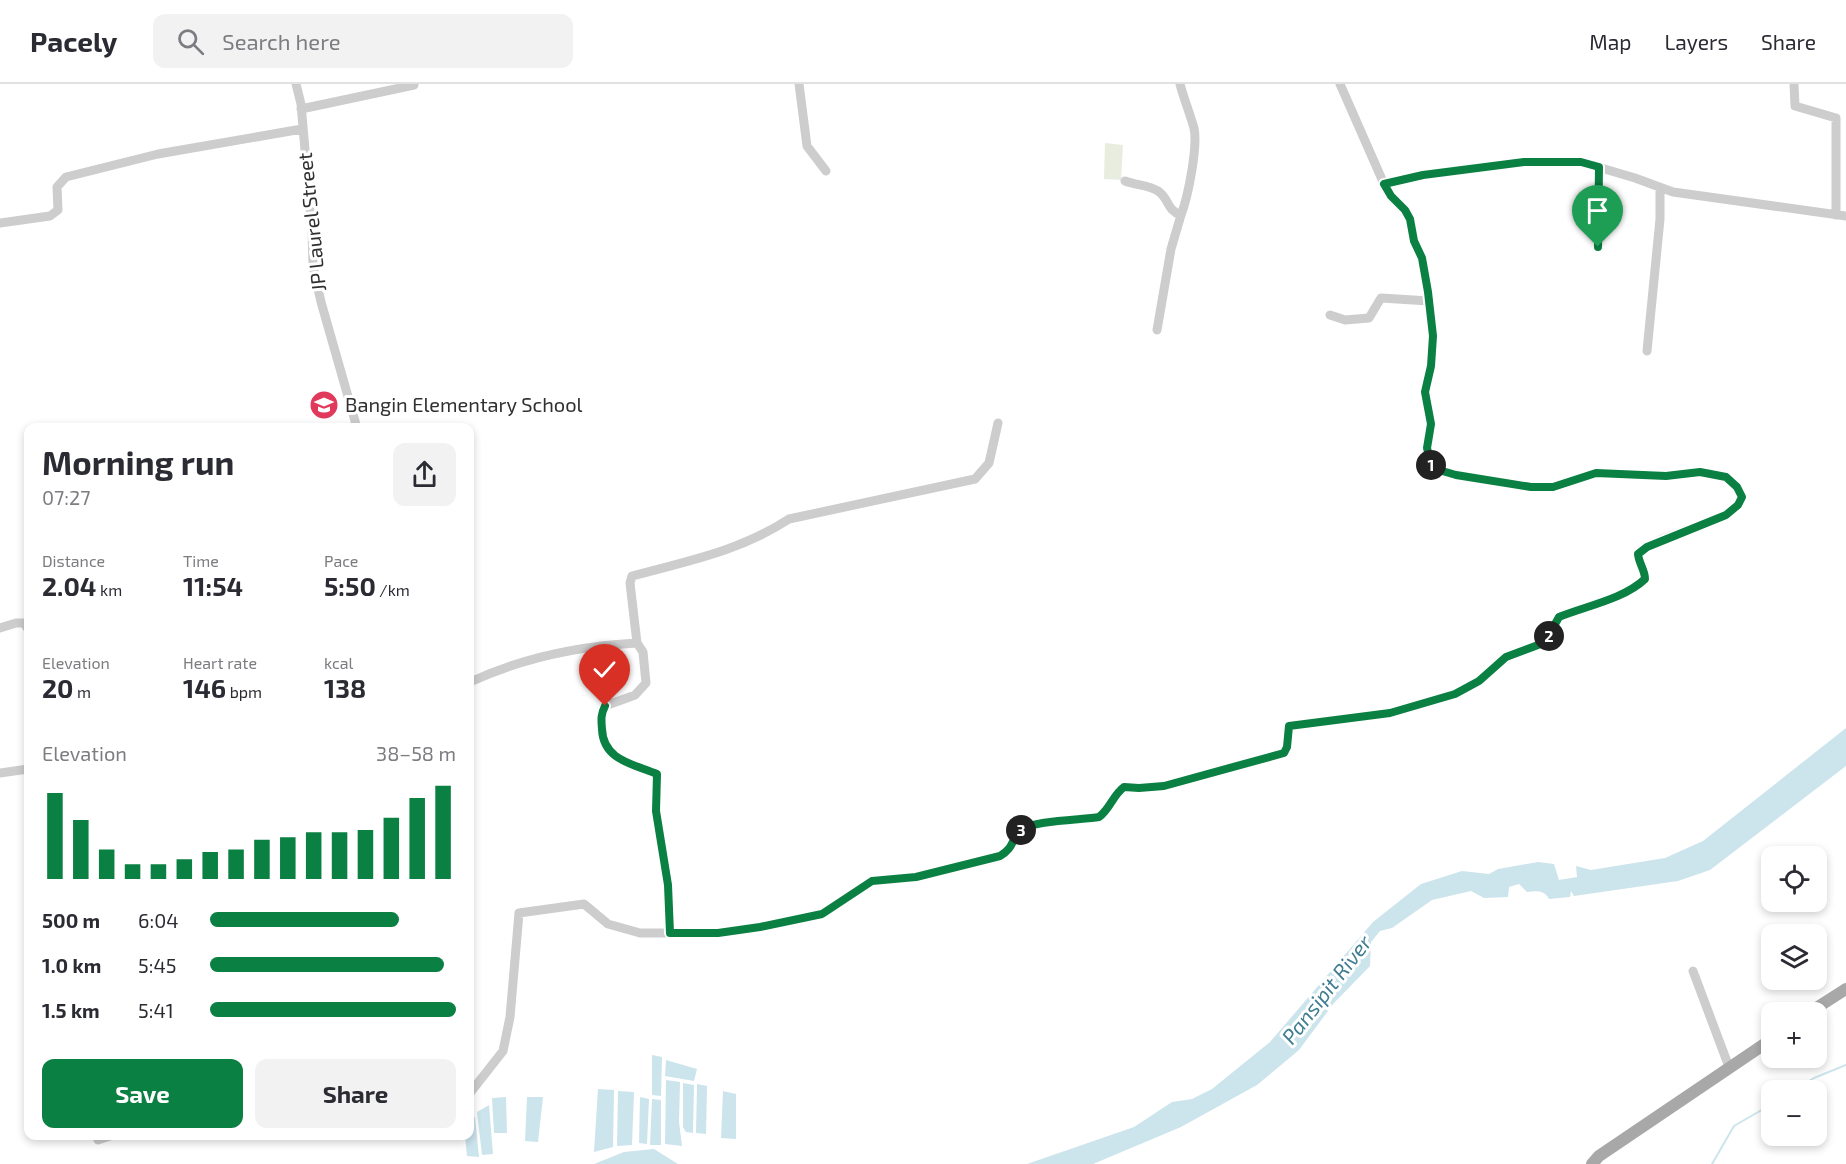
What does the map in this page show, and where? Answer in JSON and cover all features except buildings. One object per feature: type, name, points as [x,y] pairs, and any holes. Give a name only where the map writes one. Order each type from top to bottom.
[{"type":"main road","points":[[1826,1002],[1846,989]]},
{"type":"main road","points":[[1592,1164],[1599,1156],[1761,1046]]},
{"type":"street","name":"JP Laurel Street","points":[[296,84],[301,109],[313,266],[356,423]]},
{"type":"street","points":[[799,84],[807,146],[826,171]]},
{"type":"street","points":[[1157,330],[1171,249],[1185,203],[1194,150],[1194,130],[1180,84]]},
{"type":"street","points":[[474,1088],[503,1051],[510,1017],[519,913],[584,904],[608,924],[640,933],[718,933],[822,914],[872,881],[916,877],[1000,856],[1009,851],[1021,831],[1033,825],[1099,817],[1106,812],[1118,792],[1124,787],[1164,786],[1284,753],[1287,747],[1289,726],[1390,713],[1455,694],[1479,681],[1506,657],[1538,645],[1549,635],[1559,617],[1627,593],[1637,587],[1645,579],[1645,572],[1638,562],[1638,554],[1647,547],[1726,515],[1738,505],[1742,497],[1737,487],[1726,477],[1700,472],[1666,476],[1596,473],[1553,487],[1531,487],[1456,475],[1432,468],[1427,448],[1431,424],[1425,392],[1431,366],[1433,336],[1422,258],[1414,241],[1410,219],[1384,184],[1340,84]]},
{"type":"street","points":[[1794,84],[1795,106],[1836,118],[1836,215]]},
{"type":"street","points":[[301,109],[414,85]]},
{"type":"street","points":[[0,223],[50,216],[58,210],[57,187],[66,177],[158,154],[302,129]]},
{"type":"street","points":[[1384,184],[1423,175],[1524,162],[1581,162],[1673,192],[1846,216]]},
{"type":"street","points":[[1598,247],[1599,167]]},
{"type":"street","points":[[1125,181],[1157,191],[1164,197],[1169,209],[1181,215]]},
{"type":"street","points":[[1647,351],[1660,219],[1660,188]]},
{"type":"street","points":[[1330,315],[1345,320],[1369,318],[1381,298],[1429,302]]},
{"type":"street","points":[[670,933],[668,885],[656,811],[657,774],[613,756],[602,739],[601,713],[605,706],[635,695],[646,683],[643,652],[637,643],[630,583],[632,576],[717,554],[765,534],[789,519],[975,479],[989,463],[998,423]]},
{"type":"street","points":[[0,628],[24,623]]},
{"type":"street","points":[[474,680],[530,659],[614,644],[637,643]]},
{"type":"street","points":[[0,773],[24,770]]},
{"type":"street","points":[[1694,972],[1729,1067]]},
{"type":"shaded area","points":[[1105,143],[1123,145],[1121,180],[1104,179]]},
{"type":"water","name":"Pansipit River","points":[[1846,728],[1846,766],[1710,870],[1678,881],[1574,896],[1571,891],[1570,897],[1549,899],[1537,891],[1527,892],[1519,884],[1509,887],[1508,897],[1484,898],[1471,891],[1432,900],[1392,928],[1380,931],[1371,942],[1370,966],[1334,1003],[1299,1050],[1257,1085],[1181,1127],[1093,1164],[1027,1164],[1134,1127],[1172,1102],[1192,1099],[1212,1089],[1270,1042],[1373,922],[1421,884],[1462,871],[1489,874],[1498,869],[1538,862],[1554,864],[1559,880],[1577,877],[1576,866],[1591,870],[1665,858],[1703,841]]},
{"type":"water","points":[[652,1055],[662,1057],[661,1096],[652,1095]]},
{"type":"water","points":[[666,1060],[697,1069],[694,1081],[665,1076]]},
{"type":"water","points":[[666,1080],[680,1082],[679,1122],[682,1146],[665,1144]]},
{"type":"water","points":[[683,1083],[694,1085],[693,1133],[686,1132],[683,1127]]},
{"type":"water","points":[[697,1084],[707,1086],[706,1134],[696,1133]]},
{"type":"water","points":[[598,1089],[614,1090],[613,1147],[594,1152]]},
{"type":"water","points":[[618,1091],[634,1092],[632,1145],[617,1146]]},
{"type":"water","points":[[723,1091],[736,1094],[736,1139],[721,1138]]},
{"type":"water","points":[[506,1097],[507,1133],[494,1133],[492,1098]]},
{"type":"water","points":[[527,1097],[543,1097],[538,1142],[525,1141]]},
{"type":"water","points":[[640,1097],[649,1099],[647,1144],[639,1143]]},
{"type":"water","points":[[652,1099],[661,1100],[661,1145],[650,1145]]},
{"type":"water","points":[[489,1105],[493,1154],[482,1155],[477,1112]]},
{"type":"water","points":[[474,1117],[479,1157],[467,1156],[465,1140],[474,1140]]},
{"type":"water","points":[[654,1149],[678,1164],[594,1164],[624,1152]]},
{"type":"waterway","points":[[1811,1080],[1846,1065]]},
{"type":"waterway","points":[[1712,1164],[1734,1126],[1761,1110]]},
{"type":"place","name":"Bangin Elementary School","points":[[324,405]]},
{"type":"route","points":[[605,706],[601,713],[602,739],[613,756],[657,774],[656,811],[668,885],[670,933],[718,933],[822,914],[844,897],[872,881],[916,877],[989,860],[1009,851],[1021,831],[1033,825],[1099,817],[1106,812],[1118,792],[1124,787],[1164,786],[1284,753],[1287,747],[1289,726],[1390,713],[1455,694],[1479,681],[1506,657],[1538,645],[1549,635],[1559,617],[1627,593],[1637,587],[1645,579],[1645,572],[1638,562],[1638,554],[1662,539],[1726,515],[1738,505],[1742,497],[1737,487],[1726,477],[1700,472],[1666,476],[1596,473],[1553,487],[1531,487],[1440,472],[1432,468],[1427,448],[1431,424],[1425,392],[1431,366],[1433,336],[1428,292],[1422,258],[1414,241],[1410,219],[1384,184],[1423,175],[1524,162],[1581,162],[1599,167],[1598,247]]}]
